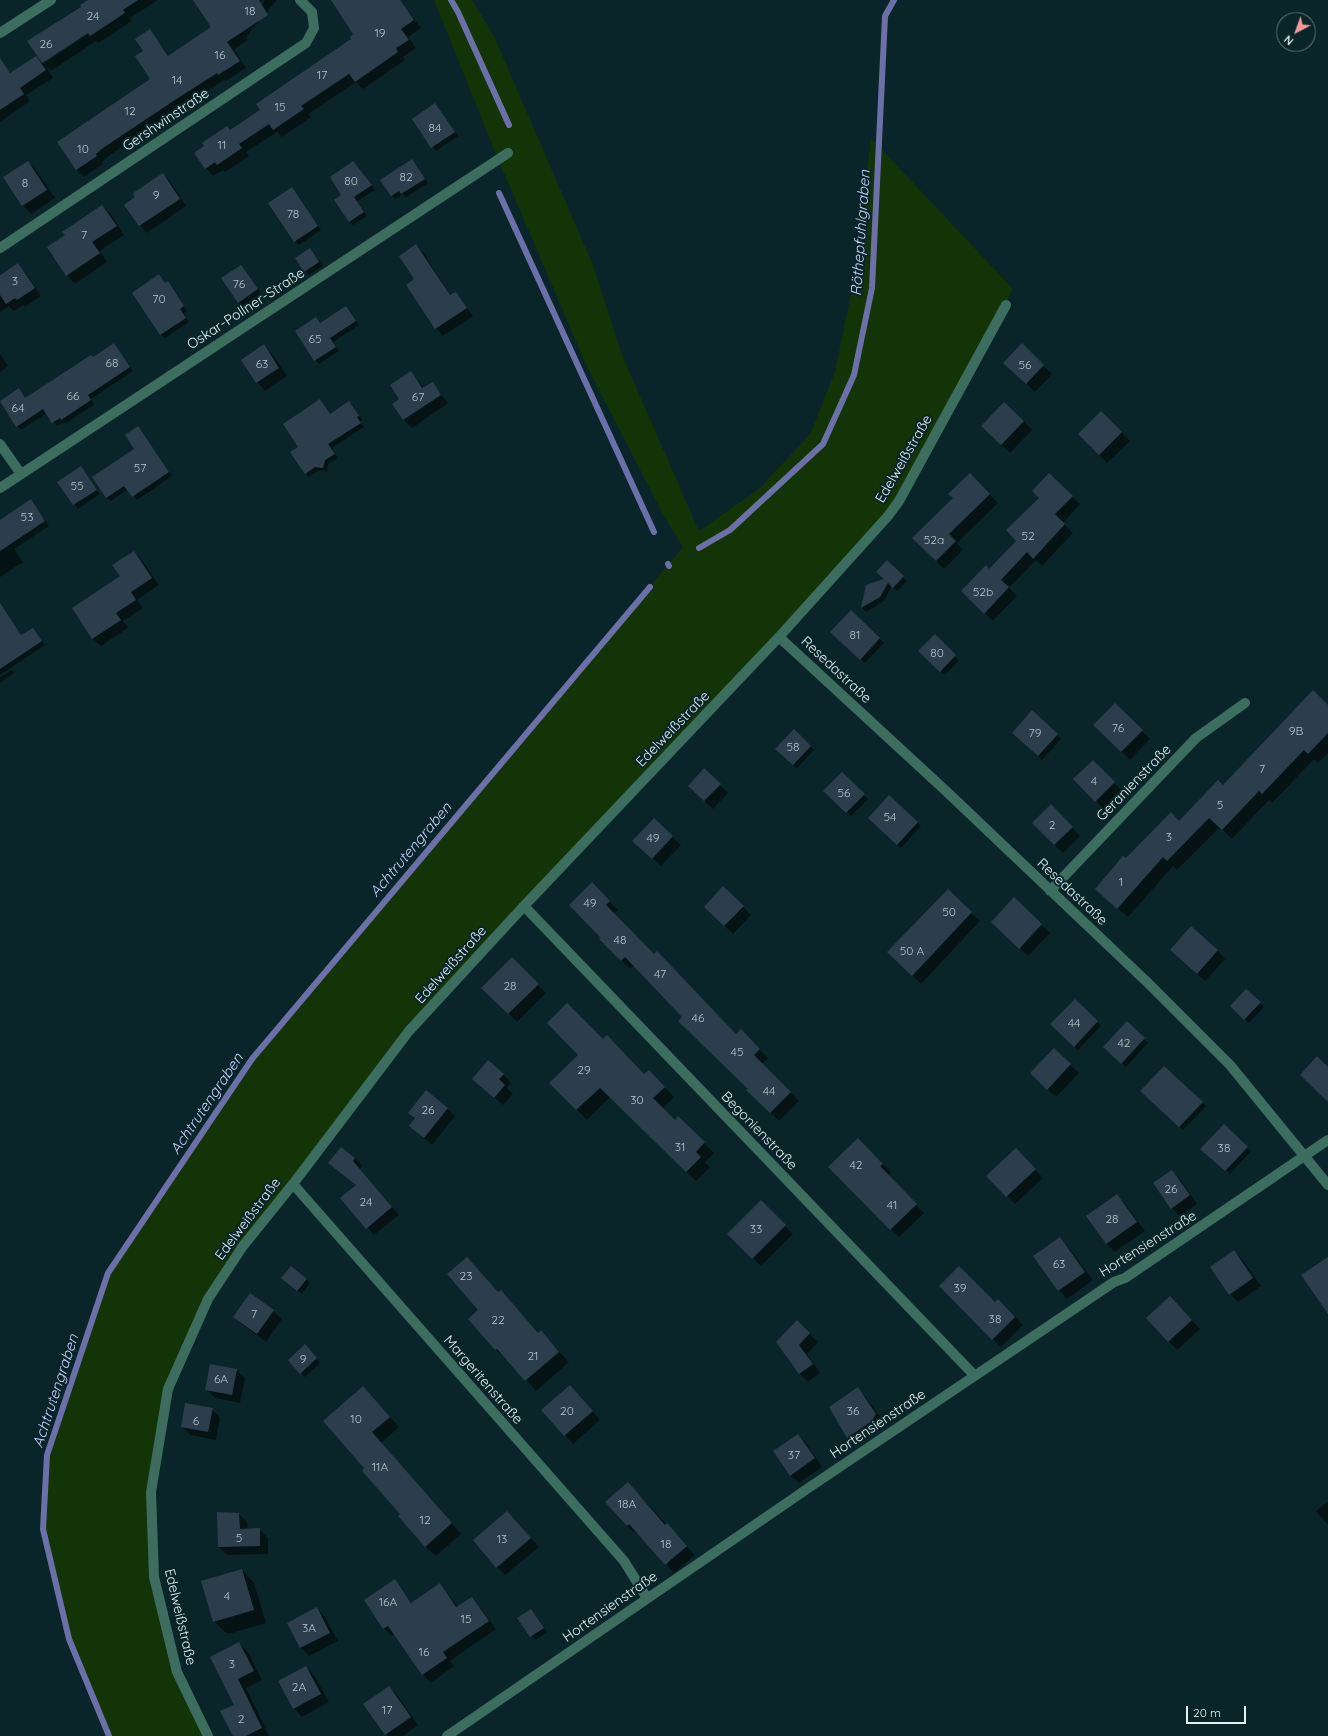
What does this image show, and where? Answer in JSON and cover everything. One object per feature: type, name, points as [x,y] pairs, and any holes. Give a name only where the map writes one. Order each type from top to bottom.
[{"type":"street","points":[[0,33],[50,0]]},
{"type":"street","name":"Gershwinstraße","points":[[0,248],[306,43],[314,28],[314,23],[312,12],[300,0]]},
{"type":"street","name":"Oskar-Pollner-Straße","points":[[0,488],[508,153]]},
{"type":"street","name":"Edelweißstraße","points":[[208,1736],[177,1672],[154,1577],[151,1492],[168,1389],[208,1299],[243,1246],[293,1184],[409,1031],[524,906],[779,637],[888,516],[899,500],[1006,305]]},
{"type":"street","points":[[0,444],[21,474]]},
{"type":"street","name":"Resedastraße","points":[[779,637],[923,770],[1146,981],[1230,1065],[1328,1186]]},
{"type":"street","name":"Geranienstraße","points":[[1050,891],[1196,738],[1245,703]]},
{"type":"street","name":"Begonienstraße","points":[[524,906],[975,1376]]},
{"type":"street","name":"Hortensienstraße","points":[[447,1736],[647,1598],[975,1376],[1114,1282],[1125,1278],[1304,1158],[1328,1140]]},
{"type":"street","name":"Margeritenstraße","points":[[293,1184],[624,1561],[647,1598]]},
{"type":"green space","points":[[434,0],[472,0],[493,34],[593,265],[622,355],[699,531],[759,489],[811,433],[835,371],[853,284],[871,138],[1013,289],[899,501],[409,1031],[208,1299],[168,1389],[151,1492],[154,1577],[177,1672],[208,1736],[109,1736],[69,1639],[43,1529],[47,1455],[108,1273],[252,1059],[683,547],[666,520],[587,367],[498,159]]},
{"type":"building","points":[[88,0],[138,0],[123,10],[125,13],[90,36],[88,33],[42,63],[27,41],[81,7],[80,5]]},
{"type":"building","points":[[193,0],[259,0],[268,15],[227,42],[240,61],[218,75],[217,73],[175,100],[103,148],[96,154],[97,156],[76,170],[57,142],[150,79],[135,56],[143,51],[135,39],[150,29],[168,56],[211,27]]},
{"type":"building","points":[[331,0],[400,0],[414,20],[401,29],[409,40],[396,48],[398,52],[355,82],[349,74],[301,106],[304,109],[273,130],[269,124],[239,144],[242,148],[217,165],[215,162],[205,169],[194,153],[204,146],[202,143],[227,126],[230,130],[260,110],[256,104],[351,39],[350,37],[353,34]]},
{"type":"building","points":[[36,56],[46,70],[20,88],[24,94],[0,110],[0,58],[10,73]]},
{"type":"building","points":[[435,103],[455,132],[431,148],[412,119]]},
{"type":"building","points":[[412,159],[425,179],[401,194],[399,191],[391,196],[380,180]]},
{"type":"building","points":[[28,161],[47,190],[22,206],[3,177]]},
{"type":"building","points":[[353,161],[372,185],[354,197],[364,212],[349,222],[334,200],[341,195],[330,177]]},
{"type":"building","points":[[163,173],[180,199],[139,226],[124,205],[135,197],[133,193]]},
{"type":"building","points":[[292,187],[318,226],[294,242],[268,203]]},
{"type":"building","points":[[102,205],[117,226],[92,242],[100,253],[66,276],[47,247],[65,235],[62,232]]},
{"type":"building","points":[[416,244],[450,295],[456,292],[467,308],[435,329],[406,285],[414,279],[399,256]]},
{"type":"building","points":[[310,248],[319,262],[304,272],[295,258]]},
{"type":"building","points":[[18,263],[35,288],[17,300],[15,298],[6,304],[0,295],[0,275]]},
{"type":"building","points":[[241,265],[258,289],[238,303],[221,278]]},
{"type":"building","points":[[159,274],[165,283],[168,281],[184,306],[180,309],[186,318],[160,335],[132,293]]},
{"type":"building","points":[[346,306],[356,321],[330,338],[336,347],[314,361],[295,331],[316,317],[320,323]]},
{"type":"building","points":[[114,343],[130,367],[88,395],[91,400],[61,420],[60,418],[52,423],[43,409],[16,427],[0,401],[19,388],[25,398],[91,355],[93,357]]},
{"type":"building","points":[[1022,343],[1044,365],[1026,384],[1003,363]]},
{"type":"building","points":[[264,344],[279,368],[256,383],[241,360]]},
{"type":"building","points":[[411,371],[422,388],[433,382],[441,395],[403,420],[392,404],[399,399],[390,385]]},
{"type":"building","points":[[320,399],[330,414],[349,401],[359,416],[357,417],[361,423],[328,444],[335,454],[325,460],[323,468],[315,467],[305,474],[290,452],[298,447],[283,424]]},
{"type":"building","points":[[1004,402],[1024,421],[1001,445],[981,426]]},
{"type":"building","points":[[1101,411],[1122,432],[1099,455],[1078,434]]},
{"type":"building","points":[[138,426],[169,472],[132,497],[124,486],[106,498],[92,477],[134,449],[125,435]]},
{"type":"building","points":[[81,466],[97,490],[73,505],[57,482]]},
{"type":"building","points":[[970,473],[990,494],[949,534],[956,541],[936,561],[912,538],[953,498],[948,494]]},
{"type":"building","points":[[1049,473],[1073,496],[1055,514],[1065,524],[1033,559],[1027,552],[1001,580],[1009,587],[984,614],[961,591],[986,565],[989,569],[1016,541],[1006,530],[1039,498],[1032,491]]},
{"type":"building","points":[[31,499],[45,521],[0,551],[0,520]]},
{"type":"building","points":[[134,551],[152,578],[131,592],[136,600],[116,613],[121,620],[92,639],[72,608],[120,576],[112,565]]},
{"type":"building","points":[[887,560],[904,576],[893,588],[888,583],[880,597],[861,608],[866,585],[884,579],[876,572]]},
{"type":"building","points":[[0,603],[21,635],[33,628],[42,641],[0,669]]},
{"type":"building","points":[[851,610],[880,638],[860,660],[830,632]]},
{"type":"building","points":[[935,634],[956,655],[940,672],[918,651]]},
{"type":"building","points":[[1313,690],[1328,705],[1328,733],[1308,754],[1304,750],[1262,794],[1259,791],[1222,830],[1209,818],[1167,861],[1163,857],[1117,909],[1095,889],[1123,856],[1126,858],[1171,812],[1179,821],[1218,780],[1223,785]]},
{"type":"building","points":[[1115,703],[1143,730],[1121,752],[1093,725]]},
{"type":"building","points":[[1032,710],[1058,734],[1038,756],[1012,733]]},
{"type":"building","points":[[794,729],[811,746],[793,765],[775,749]]},
{"type":"building","points":[[1093,760],[1115,782],[1095,802],[1073,779]]},
{"type":"building","points":[[704,768],[721,784],[704,801],[688,786]]},
{"type":"building","points":[[842,772],[865,794],[846,813],[823,791]]},
{"type":"building","points":[[889,795],[918,822],[897,845],[868,818]]},
{"type":"building","points":[[1051,804],[1073,827],[1054,845],[1032,823]]},
{"type":"building","points":[[654,818],[673,836],[652,859],[632,841]]},
{"type":"building","points":[[592,882],[610,901],[606,905],[654,954],[657,951],[736,1034],[741,1029],[760,1049],[754,1055],[791,1092],[770,1113],[746,1090],[748,1089],[678,1021],[682,1017],[625,957],[621,961],[569,905]]},
{"type":"building","points":[[723,886],[744,906],[724,926],[704,907]]},
{"type":"building","points":[[948,889],[972,912],[912,976],[887,952]]},
{"type":"building","points":[[1014,897],[1042,924],[1019,949],[991,922]]},
{"type":"building","points":[[1191,926],[1218,950],[1197,974],[1170,950]]},
{"type":"building","points":[[512,957],[539,984],[508,1014],[481,988]]},
{"type":"building","points":[[1246,989],[1261,1002],[1244,1020],[1230,1006]]},
{"type":"building","points":[[1075,999],[1098,1021],[1074,1047],[1050,1024]]},
{"type":"building","points":[[567,1003],[603,1039],[607,1035],[644,1074],[649,1070],[665,1087],[653,1098],[675,1120],[678,1116],[705,1142],[696,1152],[701,1157],[686,1172],[600,1088],[576,1110],[549,1083],[578,1055],[547,1023]]},
{"type":"building","points":[[1127,1021],[1145,1038],[1121,1064],[1103,1047]]},
{"type":"building","points":[[1054,1048],[1071,1064],[1047,1090],[1030,1073]]},
{"type":"building","points":[[1317,1056],[1328,1067],[1328,1102],[1300,1075]]},
{"type":"building","points":[[488,1060],[504,1074],[499,1079],[505,1085],[494,1098],[472,1079]]},
{"type":"building","points":[[1164,1066],[1203,1102],[1179,1127],[1140,1091]]},
{"type":"building","points":[[426,1090],[448,1108],[424,1138],[409,1126],[415,1118],[408,1113]]},
{"type":"building","points":[[1224,1124],[1248,1147],[1225,1171],[1200,1149]]},
{"type":"building","points":[[858,1138],[883,1164],[880,1166],[917,1204],[890,1230],[828,1167]]},
{"type":"building","points":[[341,1147],[355,1158],[353,1161],[392,1207],[366,1229],[340,1198],[356,1185],[328,1163]]},
{"type":"building","points":[[1016,1148],[1036,1169],[1006,1197],[986,1176]]},
{"type":"building","points":[[1172,1170],[1190,1195],[1171,1209],[1153,1183]]},
{"type":"building","points":[[1117,1194],[1137,1222],[1106,1244],[1086,1216]]},
{"type":"building","points":[[761,1200],[786,1225],[752,1259],[727,1234]]},
{"type":"building","points":[[1060,1237],[1085,1272],[1058,1291],[1033,1256]]},
{"type":"building","points":[[1234,1250],[1253,1278],[1229,1295],[1210,1267]]},
{"type":"building","points":[[467,1257],[498,1292],[501,1290],[538,1333],[541,1330],[559,1352],[525,1381],[468,1319],[478,1310],[447,1274]]},
{"type":"building","points":[[1328,1257],[1328,1314],[1301,1275]]},
{"type":"building","points":[[291,1266],[307,1279],[297,1291],[281,1278]]},
{"type":"building","points":[[959,1266],[995,1302],[998,1299],[1015,1317],[992,1340],[939,1286]]},
{"type":"building","points":[[250,1293],[274,1310],[257,1334],[233,1317]]},
{"type":"building","points":[[1170,1296],[1192,1320],[1168,1342],[1146,1318]]},
{"type":"building","points":[[797,1320],[810,1333],[799,1345],[813,1364],[799,1374],[776,1342]]},
{"type":"building","points":[[305,1344],[317,1358],[300,1374],[288,1360]]},
{"type":"building","points":[[210,1364],[237,1369],[232,1395],[205,1390]]},
{"type":"building","points":[[570,1385],[593,1411],[564,1436],[541,1410]]},
{"type":"building","points":[[363,1386],[390,1417],[372,1432],[452,1523],[425,1547],[398,1516],[400,1514],[362,1471],[364,1468],[323,1421]]},
{"type":"building","points":[[858,1387],[876,1414],[872,1421],[847,1438],[829,1407]]},
{"type":"building","points":[[185,1403],[213,1408],[208,1432],[181,1427]]},
{"type":"building","points":[[798,1434],[815,1458],[790,1476],[773,1451]]},
{"type":"building","points":[[628,1482],[665,1525],[667,1523],[687,1546],[665,1565],[629,1524],[627,1526],[605,1502]]},
{"type":"building","points":[[507,1511],[531,1538],[496,1568],[473,1540]]},
{"type":"building","points":[[217,1512],[239,1513],[240,1529],[260,1528],[260,1546],[218,1547]]},
{"type":"building","points":[[242,1569],[254,1610],[213,1622],[201,1581]]},
{"type":"building","points":[[395,1579],[411,1603],[440,1583],[456,1607],[472,1597],[489,1621],[443,1652],[447,1658],[422,1675],[388,1626],[383,1629],[364,1600]]},
{"type":"building","points":[[317,1607],[330,1633],[300,1648],[287,1623]]},
{"type":"building","points":[[531,1609],[544,1628],[530,1637],[517,1618]]},
{"type":"building","points":[[239,1642],[254,1671],[238,1679],[262,1728],[246,1736],[233,1736],[220,1711],[234,1705],[210,1657]]},
{"type":"building","points":[[306,1666],[321,1694],[293,1709],[278,1681]]},
{"type":"building","points":[[389,1686],[411,1717],[385,1735],[363,1704]]},
{"type":"waterway","points":[[451,0],[458,12],[509,125]]},
{"type":"waterway","name":"Röthepfuhlgraben","points":[[699,548],[730,530],[823,444],[854,375],[872,288],[885,16],[894,0]]},
{"type":"waterway","points":[[499,193],[654,532]]},
{"type":"waterway","name":"Achtrutengraben","points":[[109,1736],[69,1639],[43,1529],[47,1455],[108,1273],[252,1059],[650,587]]}]
